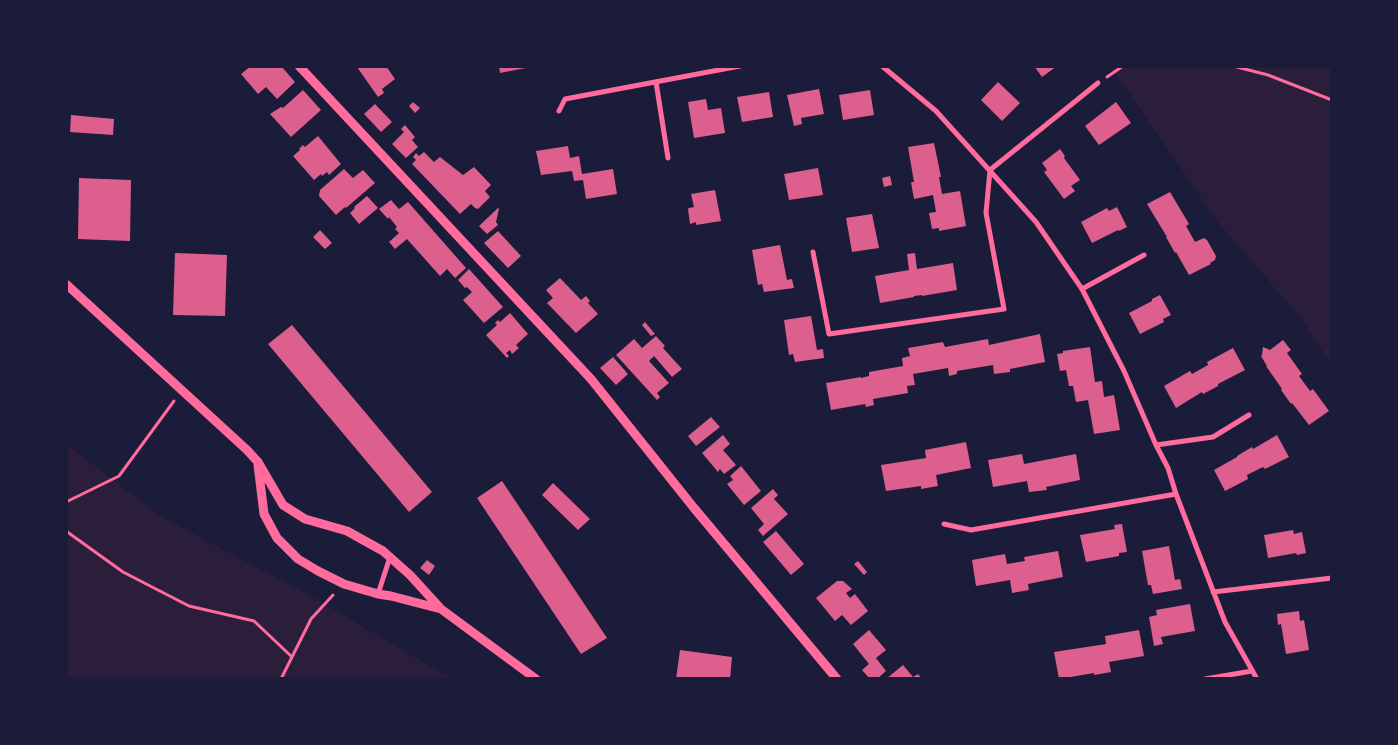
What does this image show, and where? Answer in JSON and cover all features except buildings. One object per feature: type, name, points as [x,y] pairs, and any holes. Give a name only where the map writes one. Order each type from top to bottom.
[{"type":"street","points":[[299,66],[591,379],[694,508],[837,679]]},
{"type":"street","points":[[559,111],[565,99],[740,66]]},
{"type":"street","points":[[882,66],[936,111],[990,170],[1036,222],[1082,289],[1124,371],[1168,468],[1176,494],[1225,622],[1257,679]]},
{"type":"street","points":[[656,82],[668,158]]},
{"type":"street","points":[[813,252],[829,334],[1004,309],[986,214],[990,170],[1098,83]]},
{"type":"street","points":[[1082,289],[1144,255]]},
{"type":"street","points":[[66,284],[229,433],[258,462],[283,505],[305,519],[347,531],[383,551],[410,575],[441,609],[536,679]]},
{"type":"street","points":[[1156,445],[1213,437],[1249,415]]},
{"type":"street","points":[[258,462],[264,514],[277,538],[298,559],[344,584],[441,609]]},
{"type":"street","points":[[944,524],[971,530],[1176,494]]},
{"type":"street","points":[[378,594],[390,557]]},
{"type":"street","points":[[1213,592],[1332,578]]},
{"type":"street","points":[[1205,679],[1252,671]]},
{"type":"path","points":[[1098,83],[1123,66]]},
{"type":"path","points":[[1233,66],[1268,75],[1332,100]]},
{"type":"path","points":[[66,502],[119,476],[182,391]]},
{"type":"path","points":[[66,531],[123,572],[189,606],[254,621],[292,657]]},
{"type":"path","points":[[282,679],[311,619],[344,584]]},
{"type":"shaded area","points":[[1111,66],[1332,66],[1332,366],[1301,318],[1216,220]]},
{"type":"shaded area","points":[[66,444],[162,517],[309,595],[442,673],[456,679],[66,679]]}]
